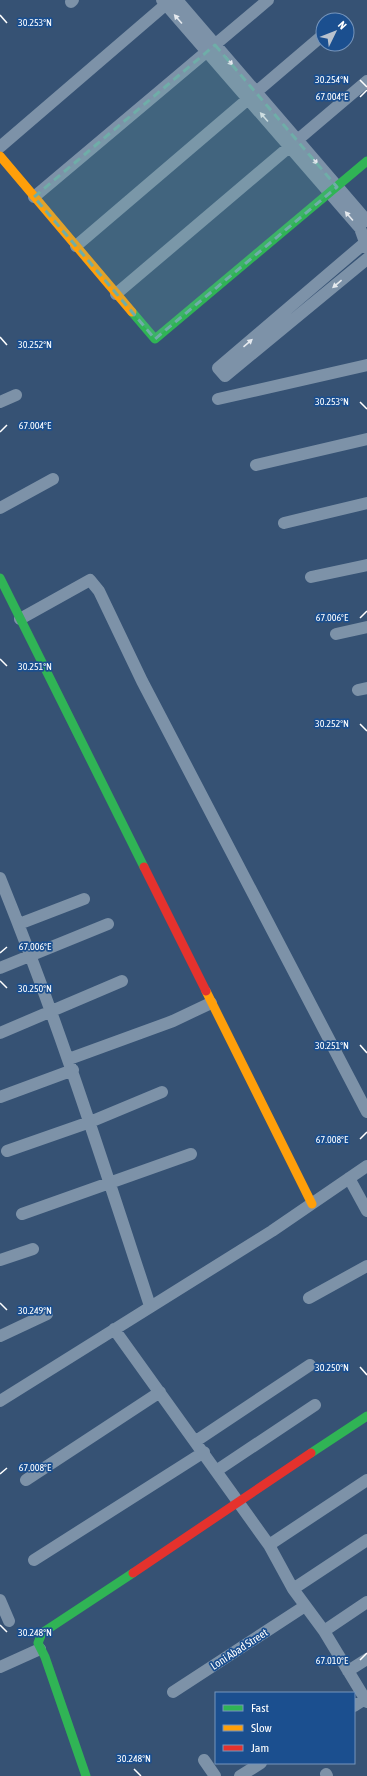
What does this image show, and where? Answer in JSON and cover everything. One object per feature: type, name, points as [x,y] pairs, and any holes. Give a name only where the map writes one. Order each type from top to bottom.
[{"type":"street","points":[[34,197],[268,0]]},
{"type":"street","points":[[0,147],[169,1],[333,190],[360,228],[366,244],[218,368],[225,376],[367,259]]},
{"type":"street","points":[[76,246],[315,42]]},
{"type":"street","points":[[116,294],[294,145],[367,81]]},
{"type":"street","points":[[0,156],[155,339],[367,161]]},
{"type":"street","points":[[333,190],[367,222]]},
{"type":"street","points":[[218,399],[367,365]]},
{"type":"street","points":[[0,402],[16,395]]},
{"type":"street","points":[[256,465],[367,439]]},
{"type":"street","points":[[0,508],[53,479]]},
{"type":"street","points":[[284,523],[367,503]]},
{"type":"street","points":[[310,577],[367,565]]},
{"type":"street","points":[[0,578],[312,1204]]},
{"type":"street","points":[[20,619],[90,580],[99,591],[142,681],[367,1112]]},
{"type":"street","points":[[336,634],[367,627]]},
{"type":"street","points":[[0,878],[4,901],[19,924],[71,1064],[150,1306]]},
{"type":"street","points":[[19,924],[84,899]]},
{"type":"street","points":[[0,968],[108,924]]},
{"type":"street","points":[[0,1033],[122,981]]},
{"type":"street","points":[[0,1097],[71,1064],[173,1021],[211,1003]]},
{"type":"street","points":[[7,1152],[90,1122],[162,1092]]},
{"type":"street","points":[[22,1214],[191,1154]]},
{"type":"street","points":[[0,1401],[272,1231],[367,1166]]},
{"type":"street","points":[[349,1178],[367,1211]]},
{"type":"street","points":[[0,1260],[33,1249]]},
{"type":"street","points":[[309,1298],[367,1266]]},
{"type":"street","points":[[0,1336],[46,1314]]},
{"type":"street","points":[[114,1329],[204,1452],[237,1502],[269,1545],[293,1589],[324,1631],[366,1701],[355,1706]]},
{"type":"street","points":[[196,1441],[310,1365]]},
{"type":"street","points":[[26,1480],[160,1392]]},
{"type":"street","points":[[216,1471],[315,1405]]},
{"type":"street","points":[[86,1776],[45,1657],[38,1643],[42,1633],[367,1416]]},
{"type":"street","points":[[34,1560],[204,1452]]},
{"type":"street","points":[[269,1545],[367,1480]]},
{"type":"street","points":[[293,1589],[367,1540]]},
{"type":"street","points":[[0,1600],[9,1621]]},
{"type":"street","points":[[324,1631],[367,1602]]},
{"type":"street","name":"Loni Abad Street","points":[[173,1692],[305,1606]]},
{"type":"street","points":[[0,1667],[40,1649]]},
{"type":"street","points":[[348,1671],[367,1659]]},
{"type":"street","points":[[204,1760],[215,1776]]},
{"type":"street","points":[[240,1776],[259,1764]]},
{"type":"highlighted area","points":[[215,45],[337,187],[155,339],[34,197]]},
{"type":"traffic: fast","points":[[132,312],[155,339],[367,161]]},
{"type":"traffic: fast","points":[[0,578],[144,867]]},
{"type":"traffic: fast","points":[[311,1453],[367,1416]]},
{"type":"traffic: fast","points":[[86,1776],[45,1657],[38,1643],[42,1633],[133,1573]]},
{"type":"traffic: slow","points":[[0,156],[132,312]]},
{"type":"traffic: slow","points":[[206,991],[312,1204]]},
{"type":"traffic: jam","points":[[144,867],[206,991]]},
{"type":"traffic: jam","points":[[133,1573],[311,1453]]}]
